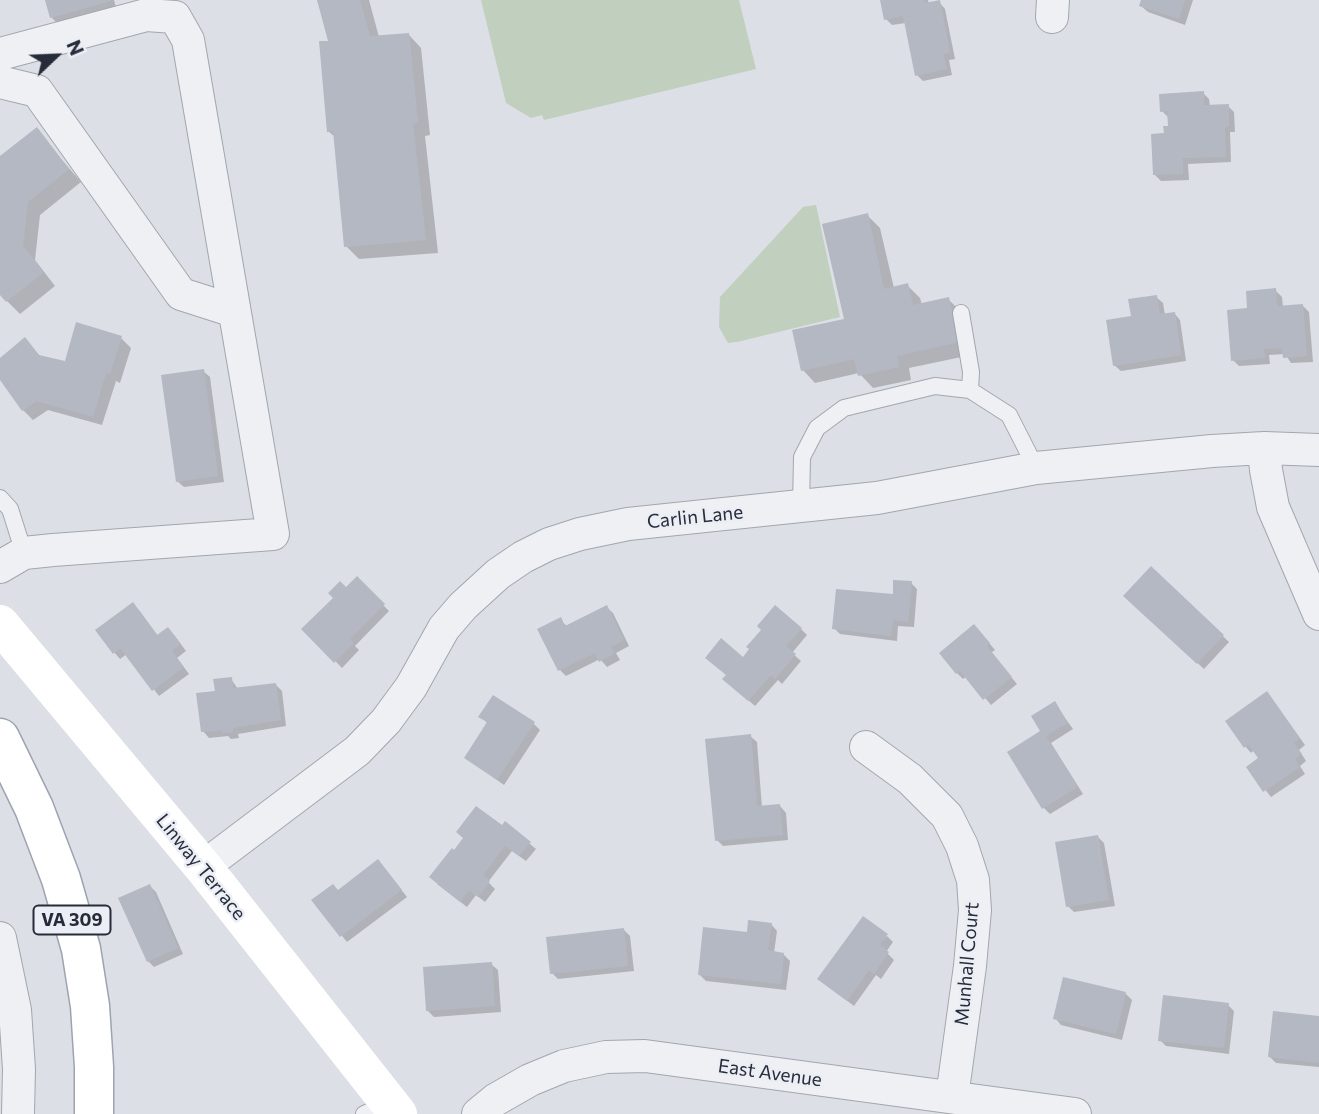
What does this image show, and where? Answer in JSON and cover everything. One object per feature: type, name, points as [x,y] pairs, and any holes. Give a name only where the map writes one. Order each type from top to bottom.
[{"type":"street","points":[[0,54],[146,15],[175,18],[188,40],[273,534],[12,560]]},
{"type":"street","points":[[0,82],[37,91],[181,293],[234,311]]},
{"type":"street","points":[[1265,448],[1273,507],[1319,614]]},
{"type":"street","name":"Carlin Lane","points":[[203,867],[357,751],[386,721],[411,687],[444,628],[463,606],[523,557],[550,544],[580,534],[628,524],[877,498],[1036,468],[1212,451],[1265,448],[1319,450]]},
{"type":"street","name":"Linway Terrace","points":[[0,624],[203,867],[383,1110]]},
{"type":"street","name":"VA 309","points":[[0,738],[34,808],[61,879],[80,949],[90,1006],[94,1067],[93,1114]]},
{"type":"street","name":"Munhall Court","points":[[866,747],[910,779],[947,816],[962,846],[972,880],[975,910],[971,967],[952,1097]]},
{"type":"street","points":[[0,938],[15,1010],[19,1069],[18,1114]]},
{"type":"street","name":"East Avenue","points":[[478,1114],[495,1100],[530,1080],[564,1066],[607,1057],[645,1056],[1075,1114]]},
{"type":"lane","points":[[961,313],[971,372],[970,390]]},
{"type":"lane","points":[[801,506],[802,457],[817,428],[844,408],[935,386],[970,390],[1009,415],[1036,468]]},
{"type":"lane","points":[[0,498],[10,509],[12,560]]},
{"type":"green space","points":[[481,0],[739,0],[756,69],[544,120],[542,115],[531,118],[506,103]]},
{"type":"green space","points":[[816,205],[840,317],[728,343],[719,327],[720,297],[803,207]]},
{"type":"building","points":[[45,0],[111,0],[111,1],[50,18]]},
{"type":"building","points":[[317,0],[360,0],[370,36],[409,33],[418,122],[413,124],[426,240],[344,247],[333,131],[327,132],[319,41],[328,41]]},
{"type":"building","points":[[880,0],[924,0],[925,3],[940,0],[950,53],[943,54],[947,69],[915,76],[903,16],[884,20]]},
{"type":"building","points":[[1141,0],[1185,0],[1179,19],[1139,6]]},
{"type":"building","points":[[1204,91],[1204,105],[1229,104],[1229,127],[1225,127],[1226,157],[1183,158],[1183,174],[1153,175],[1151,134],[1164,133],[1163,126],[1168,126],[1167,111],[1160,112],[1159,94]]},
{"type":"building","points":[[37,127],[69,169],[28,202],[23,246],[44,272],[6,302],[0,295],[0,156]]},
{"type":"building","points":[[868,213],[884,289],[908,283],[913,305],[949,297],[959,342],[897,356],[899,367],[858,376],[854,359],[801,371],[792,330],[844,319],[822,224]]},
{"type":"building","points":[[1276,288],[1277,306],[1303,304],[1307,356],[1283,358],[1282,348],[1264,349],[1265,358],[1231,361],[1227,310],[1247,308],[1246,291]]},
{"type":"building","points":[[1157,295],[1160,314],[1175,312],[1181,355],[1113,366],[1106,320],[1131,316],[1128,299]]},
{"type":"building","points":[[76,322],[122,336],[110,374],[106,373],[93,417],[37,401],[22,411],[0,380],[0,358],[25,337],[39,355],[65,361]]},
{"type":"building","points":[[204,369],[218,476],[176,482],[161,375]]},
{"type":"building","points":[[1151,566],[1224,635],[1197,664],[1123,596]]},
{"type":"building","points":[[357,576],[385,604],[350,639],[354,643],[334,663],[301,629],[333,598],[328,593],[340,581],[346,587]]},
{"type":"building","points":[[893,580],[912,581],[908,622],[893,620],[891,636],[832,629],[836,589],[893,594]]},
{"type":"building","points":[[133,602],[157,635],[168,627],[181,644],[172,651],[184,667],[152,691],[120,648],[113,654],[95,630]]},
{"type":"building","points":[[607,605],[624,640],[611,647],[615,653],[599,662],[595,653],[558,671],[537,629],[561,617],[565,626]]},
{"type":"building","points":[[775,605],[802,628],[786,646],[796,654],[775,679],[771,675],[748,701],[722,679],[726,675],[705,658],[721,638],[743,657],[749,649],[746,647],[761,630],[757,626]]},
{"type":"building","points":[[974,624],[990,643],[987,646],[1012,677],[983,700],[960,671],[956,674],[939,653]]},
{"type":"building","points":[[232,677],[233,688],[276,683],[281,720],[233,728],[233,732],[201,732],[196,693],[215,691],[213,679]]},
{"type":"building","points":[[1267,691],[1300,738],[1294,743],[1302,754],[1295,759],[1300,767],[1263,792],[1246,767],[1258,758],[1248,744],[1244,748],[1225,721]]},
{"type":"building","points":[[493,695],[535,722],[497,780],[464,758],[487,722],[478,717]]},
{"type":"building","points":[[1055,701],[1068,723],[1046,736],[1078,787],[1042,809],[1007,752],[1040,731],[1031,716]]},
{"type":"building","points":[[751,734],[757,806],[780,804],[783,835],[715,841],[705,739]]},
{"type":"building","points":[[476,806],[502,825],[505,821],[531,842],[519,856],[505,846],[483,875],[490,881],[478,897],[469,890],[460,902],[429,877],[463,838],[456,832]]},
{"type":"building","points":[[1098,835],[1109,900],[1066,907],[1055,842]]},
{"type":"building","points":[[378,859],[402,890],[340,937],[311,900],[333,884],[338,890]]},
{"type":"building","points":[[150,884],[178,948],[147,962],[118,898]]},
{"type":"building","points":[[863,916],[888,934],[880,945],[889,952],[874,974],[869,970],[847,1001],[817,979]]},
{"type":"building","points":[[748,920],[772,923],[768,950],[784,953],[781,984],[698,975],[703,927],[747,932]]},
{"type":"building","points":[[624,928],[628,966],[550,974],[546,937]]},
{"type":"building","points":[[492,962],[495,1006],[426,1011],[423,967]]},
{"type":"building","points":[[1063,977],[1126,992],[1116,1034],[1053,1019]]},
{"type":"building","points":[[1163,995],[1229,1003],[1224,1048],[1158,1041]]},
{"type":"building","points":[[1273,1011],[1319,1016],[1319,1063],[1268,1057]]}]
